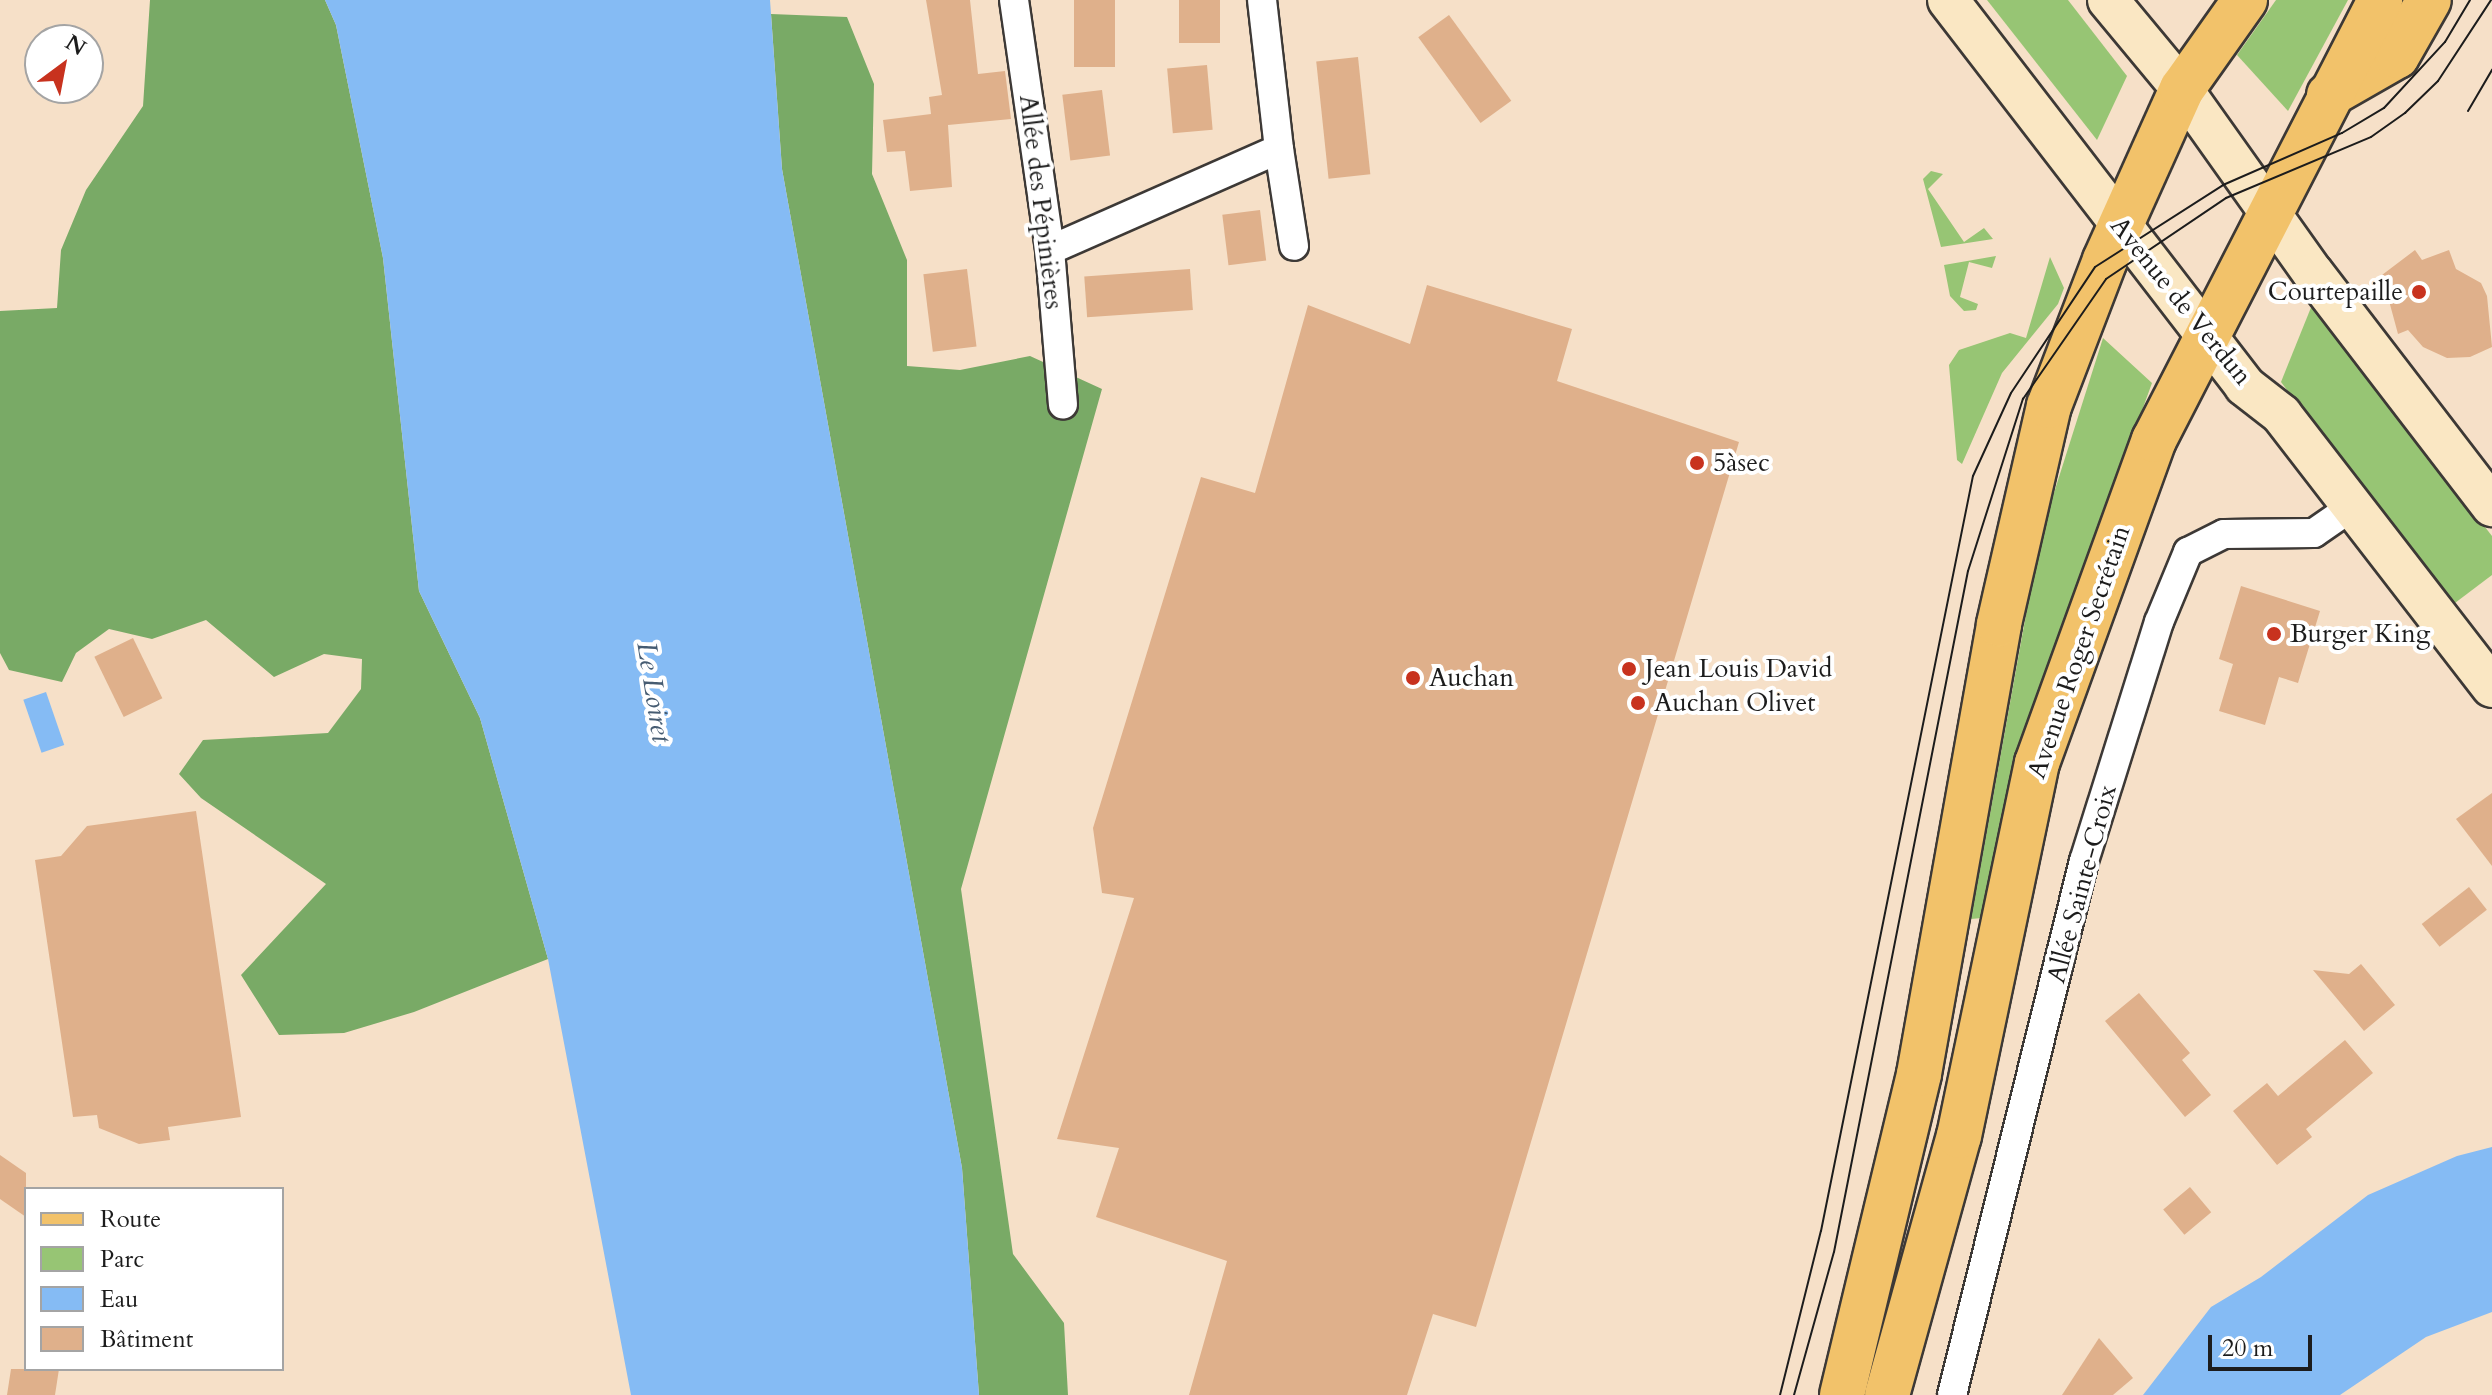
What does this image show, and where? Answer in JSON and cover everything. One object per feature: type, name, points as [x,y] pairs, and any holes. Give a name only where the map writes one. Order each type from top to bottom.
[{"type":"main road","points":[[1842,1395],[1919,1074],[1999,624],[2049,406],[2121,228],[2182,89],[2245,0]]},
{"type":"main road","name":"Avenue Roger Secrétain","points":[[1887,1395],[1959,1136],[2037,763],[2154,440],[2380,0]]},
{"type":"main road","points":[[2329,95],[2397,56],[2429,0]]},
{"type":"street","name":"Allée des Pépinières","points":[[1014,0],[1050,250],[1063,404]]},
{"type":"street","points":[[1262,0],[1294,246]]},
{"type":"street","name":"Avenue de Verdun","points":[[1948,0],[2245,386],[2281,414],[2353,506],[2489,667]]},
{"type":"street","points":[[2108,0],[2182,89],[2270,213],[2492,506]]},
{"type":"street","points":[[1050,250],[1279,149]]},
{"type":"street","name":"Allée Sainte-Croix","points":[[1952,1395],[2084,861],[2159,622],[2188,552],[2224,534],[2314,533],[2353,506]]},
{"type":"green space","points":[[150,0],[325,0],[336,25],[383,258],[419,591],[480,718],[548,959],[414,1012],[344,1033],[279,1035],[241,975],[326,884],[201,798],[179,774],[203,740],[328,733],[361,689],[362,659],[324,654],[274,677],[206,620],[152,639],[109,629],[76,653],[62,682],[9,670],[0,653],[0,311],[57,308],[61,250],[86,190],[143,106]]},
{"type":"green space","points":[[1987,0],[2068,0],[2127,76],[2097,140]]},
{"type":"green space","points":[[2276,0],[2348,0],[2288,111],[2237,55]]},
{"type":"green space","points":[[771,14],[847,17],[874,84],[872,174],[907,260],[907,366],[960,370],[1030,356],[1102,389],[961,889],[1013,1254],[1064,1323],[1068,1395],[979,1395],[962,1168],[782,169]]},
{"type":"green space","points":[[1931,171],[1943,174],[1928,189],[1964,242],[1984,228],[1993,239],[1941,247],[1923,179]]},
{"type":"green space","points":[[1996,256],[1992,268],[1969,262],[1960,297],[1978,304],[1976,310],[1964,311],[1950,296],[1944,265]]},
{"type":"green space","points":[[2050,257],[2064,288],[2058,304],[2002,373],[1962,464],[1957,460],[1949,365],[1959,350],[2010,333],[2026,338]]},
{"type":"green space","points":[[2312,305],[2492,536],[2492,575],[2451,606],[2281,382]]},
{"type":"green space","points":[[2103,338],[2152,383],[2015,760],[1982,918],[1971,919],[2040,537]]},
{"type":"water","name":"Le Loiret","points":[[325,0],[770,0],[782,169],[962,1168],[979,1395],[631,1395],[548,959],[480,718],[419,591],[383,258],[336,25]]},
{"type":"water","points":[[46,692],[64,745],[42,753],[23,700]]},
{"type":"water","points":[[2492,1147],[2492,1312],[2426,1337],[2340,1395],[2143,1395],[2211,1307],[2261,1277],[2368,1195],[2457,1156]]},
{"type":"building","points":[[926,0],[970,0],[978,74],[1005,71],[1011,119],[948,125],[952,187],[910,191],[905,151],[887,152],[883,120],[931,114],[929,97],[942,95]]},
{"type":"building","points":[[1074,0],[1115,0],[1115,67],[1074,67]]},
{"type":"building","points":[[1179,0],[1220,0],[1220,43],[1179,43]]},
{"type":"building","points":[[1449,15],[1511,101],[1481,123],[1418,37]]},
{"type":"building","points":[[1358,57],[1370,174],[1329,179],[1316,61]]},
{"type":"building","points":[[1207,65],[1213,130],[1173,133],[1167,68]]},
{"type":"building","points":[[1102,90],[1110,156],[1070,160],[1062,95]]},
{"type":"building","points":[[1260,210],[1266,261],[1228,265],[1222,215]]},
{"type":"building","points":[[2415,250],[2422,260],[2449,250],[2456,269],[2481,283],[2487,296],[2492,347],[2470,357],[2447,358],[2423,347],[2408,330],[2398,334],[2382,275]]},
{"type":"building","points":[[967,269],[977,346],[933,352],[923,274]]},
{"type":"building","points":[[1190,269],[1193,310],[1087,317],[1084,276]]},
{"type":"building","points":[[1427,285],[1572,329],[1557,381],[1739,442],[1476,1327],[1433,1314],[1407,1395],[1189,1395],[1227,1261],[1096,1217],[1119,1148],[1057,1139],[1134,898],[1102,893],[1093,828],[1201,477],[1255,493],[1308,305],[1410,344]]},
{"type":"building","points":[[2241,586],[2320,611],[2298,683],[2279,677],[2265,725],[2219,711],[2233,664],[2219,659]]},
{"type":"building","points":[[133,638],[162,698],[124,717],[94,657]]},
{"type":"building","points":[[2492,793],[2492,866],[2456,819]]},
{"type":"building","points":[[196,811],[241,1117],[168,1127],[170,1140],[139,1144],[99,1128],[97,1115],[73,1117],[35,860],[61,856],[87,826]]},
{"type":"building","points":[[2469,887],[2487,910],[2440,947],[2422,924]]},
{"type":"building","points":[[2361,964],[2395,1005],[2364,1031],[2313,970],[2349,974]]},
{"type":"building","points":[[2139,993],[2190,1053],[2182,1060],[2211,1095],[2185,1117],[2105,1021]]},
{"type":"building","points":[[2345,1040],[2373,1073],[2306,1129],[2312,1137],[2277,1165],[2233,1111],[2267,1083],[2278,1096]]},
{"type":"building","points":[[0,1155],[26,1173],[24,1216],[0,1199]]},
{"type":"building","points":[[2190,1187],[2211,1212],[2184,1235],[2163,1209]]},
{"type":"building","points":[[2099,1338],[2133,1378],[2113,1395],[2062,1395]]},
{"type":"building","points":[[11,1369],[59,1371],[55,1395],[7,1395]]},
{"type":"tram line","points":[[1780,1395],[1821,1231],[1973,476],[2011,393],[2095,267],[2223,185],[2342,133],[2384,108],[2445,42],[2470,0]]},
{"type":"tram line","points":[[1794,1395],[1834,1252],[1968,571],[2023,399],[2106,279],[2226,198],[2371,137],[2405,113],[2438,81],[2491,0]]},
{"type":"tram line","points":[[2468,111],[2492,70]]},
{"type":"place","name":"Courtepaille","points":[[2419,292]]},
{"type":"place","name":"5àsec","points":[[1697,463]]},
{"type":"place","name":"Burger King","points":[[2274,634]]},
{"type":"place","name":"Jean Louis David","points":[[1629,669]]},
{"type":"place","name":"Auchan","points":[[1413,678]]},
{"type":"place","name":"Auchan Olivet","points":[[1638,703]]}]
